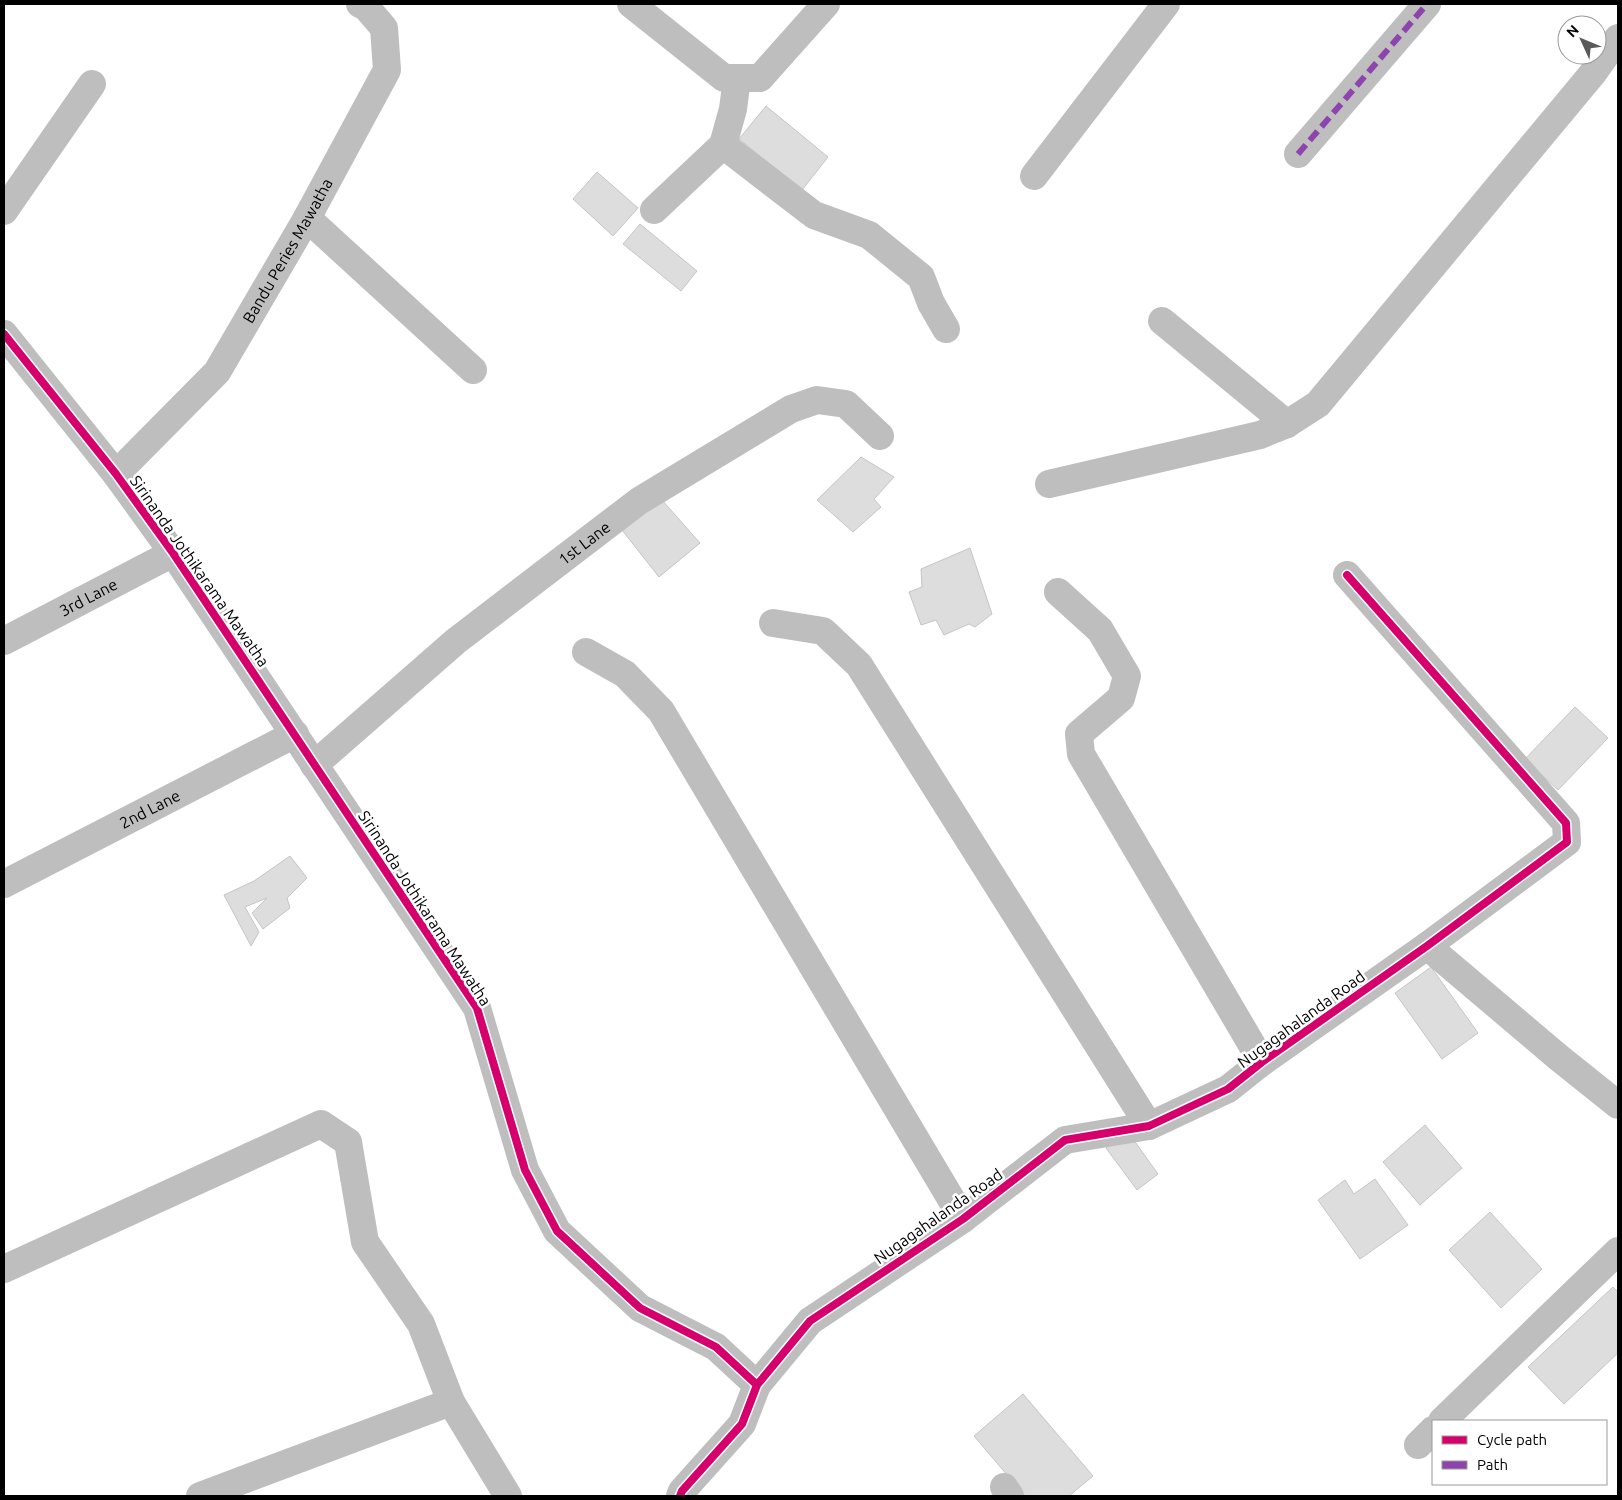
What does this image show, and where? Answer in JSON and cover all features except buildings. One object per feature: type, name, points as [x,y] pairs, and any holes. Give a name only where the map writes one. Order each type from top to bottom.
[{"type":"street","name":"Bandu Peries Mawatha","points":[[116,474],[217,372],[307,218],[387,70],[384,28],[366,7],[360,4]]},
{"type":"street","points":[[631,4],[724,78],[760,78],[826,4]]},
{"type":"street","points":[[1034,176],[1166,4]]},
{"type":"street","points":[[1298,154],[1427,4]]},
{"type":"street","points":[[1049,484],[1260,435],[1287,424],[1318,404],[1593,73],[1618,38]]},
{"type":"street","points":[[654,210],[723,146],[733,109],[737,78]]},
{"type":"street","points":[[4,211],[92,84]]},
{"type":"street","points":[[723,146],[814,216],[869,235],[921,277],[931,303],[946,329]]},
{"type":"street","points":[[307,218],[473,370]]},
{"type":"street","points":[[1162,321],[1287,424]]},
{"type":"street","name":"Sirinanda Jothikarama Mawatha","points":[[4,334],[116,474],[173,553],[296,734],[314,765],[477,1008],[525,1170],[557,1231],[640,1308],[716,1347],[756,1386]]},
{"type":"street","name":"1st Lane","points":[[314,765],[456,641],[639,500],[791,409],[817,400],[846,404],[880,436]]},
{"type":"street","name":"3rd Lane","points":[[4,641],[173,553]]},
{"type":"street","name":"Nugagahalanda Road","points":[[756,1386],[810,1321],[963,1219],[1065,1140],[1148,1126],[1228,1089],[1262,1062],[1427,946],[1566,842],[1566,823],[1347,576]]},
{"type":"street","points":[[1058,592],[1100,630],[1127,676],[1121,698],[1079,734],[1081,754],[1262,1062]]},
{"type":"street","points":[[773,623],[823,631],[859,665],[1148,1126]]},
{"type":"street","points":[[586,652],[626,674],[661,711],[963,1219]]},
{"type":"street","name":"2nd Lane","points":[[4,884],[296,734]]},
{"type":"street","points":[[1427,946],[1618,1105]]},
{"type":"street","points":[[4,1269],[321,1124],[348,1142],[365,1242],[420,1324],[451,1402],[508,1496]]},
{"type":"street","points":[[1443,1420],[1618,1251]]},
{"type":"street","points":[[680,1496],[682,1491],[742,1424],[756,1386]]},
{"type":"street","points":[[200,1496],[451,1402]]},
{"type":"marked path","points":[[1298,154],[1427,4]]},
{"type":"cycle path","points":[[4,334],[116,474],[173,553],[477,1008],[525,1170],[557,1231],[640,1308],[716,1347],[757,1385],[742,1424],[682,1491],[680,1496]]},
{"type":"cycle path","points":[[757,1385],[810,1321],[963,1219],[1065,1140],[1149,1126],[1228,1089],[1262,1062],[1427,946],[1567,842],[1566,823],[1347,575]]}]
